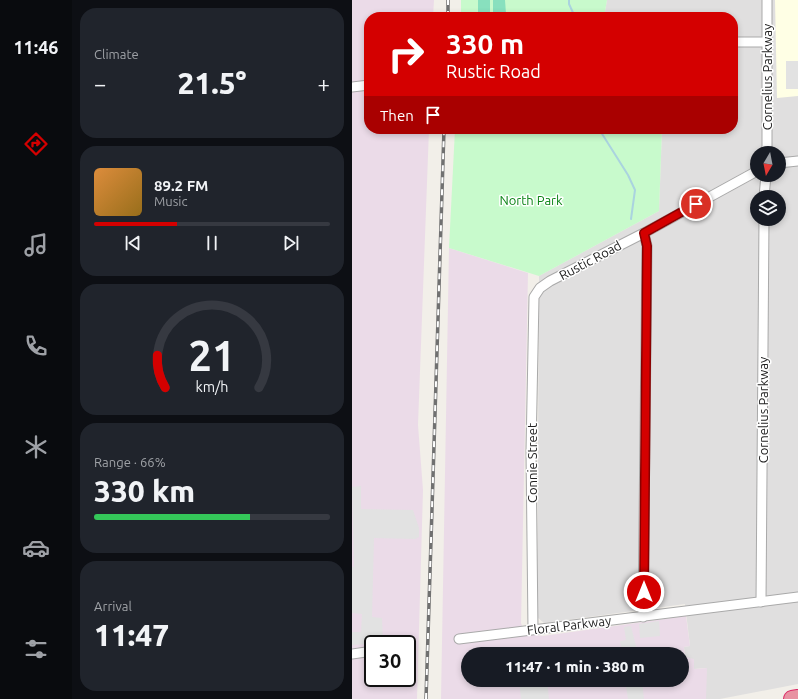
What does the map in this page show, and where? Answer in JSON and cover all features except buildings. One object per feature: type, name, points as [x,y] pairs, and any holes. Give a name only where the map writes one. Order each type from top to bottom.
[{"type":"highway","points":[[792,699],[798,698]]},
{"type":"street","name":"Cornelius Parkway","points":[[767,0],[767,146]]},
{"type":"street","points":[[738,42],[767,42]]},
{"type":"street","points":[[352,87],[364,86]]},
{"type":"street","points":[[786,162],[798,161]]},
{"type":"street","name":"Rustic Road","points":[[534,297],[540,288],[550,281],[644,233],[750,175]]},
{"type":"street","name":"Cornelius Parkway","points":[[761,602],[764,226]]},
{"type":"street","points":[[644,233],[647,246],[644,617]]},
{"type":"street","name":"Connie Street","points":[[533,629],[531,451],[534,297]]},
{"type":"street","name":"Floral Parkway","points":[[458,639],[798,597]]},
{"type":"street","points":[[352,654],[364,652]]},
{"type":"shaded area","points":[[352,0],[434,0],[433,12],[364,12],[364,134],[429,134],[418,425],[423,490],[417,699],[352,699]]},
{"type":"shaded area","points":[[607,0],[798,0],[798,684],[720,699],[706,699],[706,668],[694,669],[689,662],[689,647],[684,647],[690,646],[685,604],[544,623],[537,617],[539,276],[659,211],[662,134],[738,134],[738,12],[605,12]]},
{"type":"shaded area","points":[[775,0],[798,0],[798,96],[777,98]]},
{"type":"shaded area","points":[[786,61],[798,61],[798,89],[786,89]]},
{"type":"shaded area","points":[[449,248],[528,273],[521,623],[525,634],[543,636],[686,616],[690,646],[461,647],[461,687],[689,687],[689,658],[694,659],[694,669],[707,668],[706,699],[441,699]]},
{"type":"shaded area","points":[[361,486],[361,509],[413,510],[419,528],[419,537],[415,539],[374,538],[372,617],[382,618],[383,635],[364,635],[364,644],[352,645],[352,632],[361,632],[362,614],[352,613],[352,567],[354,567],[352,487]]},
{"type":"shaded area","points":[[659,621],[660,636],[640,638],[639,624]]},
{"type":"shaded area","points":[[631,626],[636,647],[621,647],[620,641],[626,640],[624,627]]},
{"type":"shaded area","points":[[520,687],[548,687],[549,699],[521,699]]},
{"type":"shaded area","points":[[626,687],[643,687],[644,699],[628,699]]},
{"type":"green space","points":[[461,0],[607,0],[605,12],[461,12]]},
{"type":"green space","points":[[478,0],[490,0],[490,12],[478,12]]},
{"type":"green space","points":[[493,0],[505,0],[506,12],[493,12]]},
{"type":"green space","name":"North Park","points":[[455,134],[662,134],[659,211],[539,276],[449,248]]},
{"type":"waterway","points":[[569,0],[573,12]]},
{"type":"waterway","points":[[602,134],[628,175],[635,190],[631,219]]},
{"type":"railway","points":[[448,0],[448,12]]},
{"type":"railway","points":[[426,699],[444,134]]},
{"type":"route","points":[[644,592],[647,246],[644,233],[696,204]]}]
